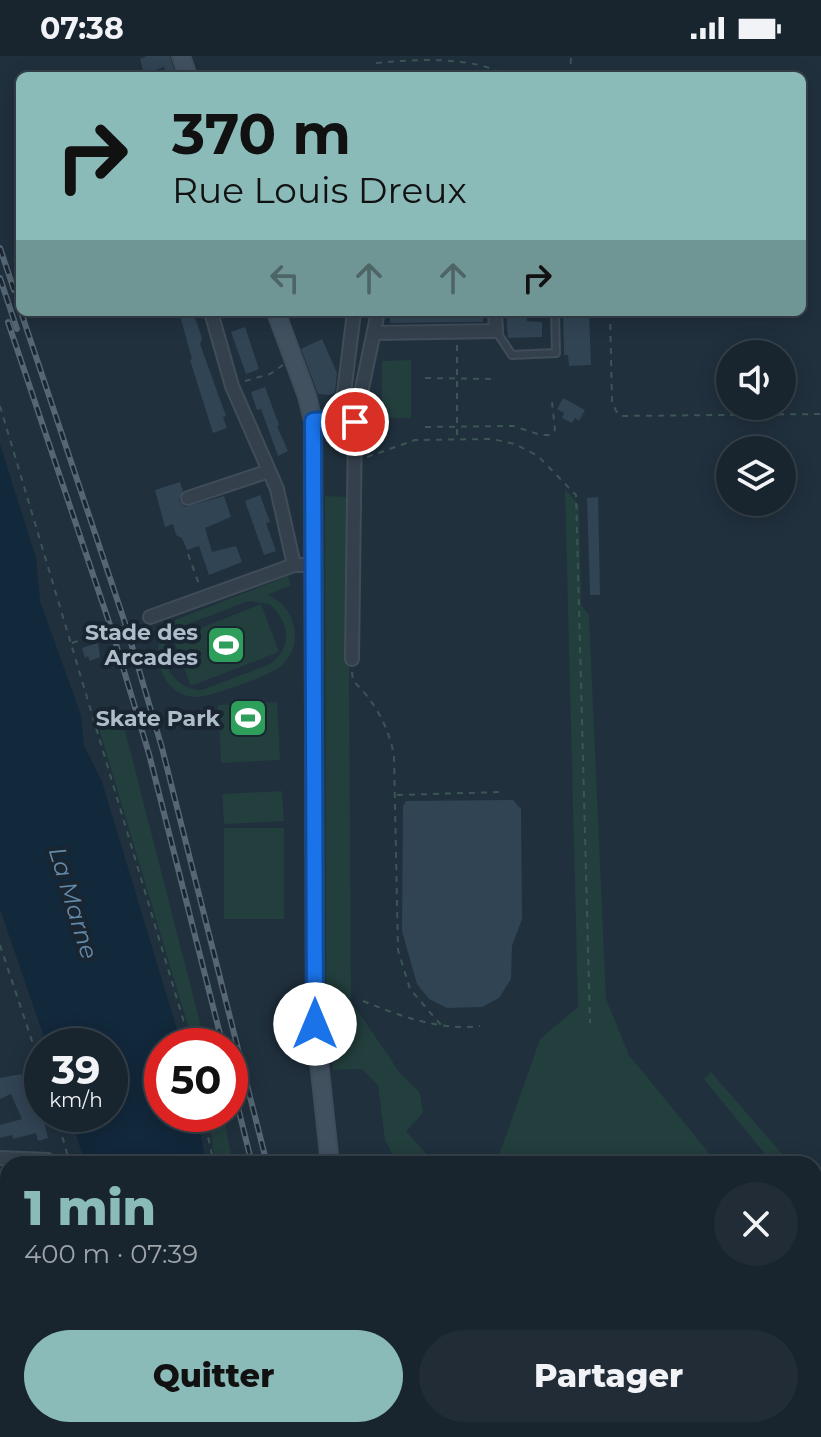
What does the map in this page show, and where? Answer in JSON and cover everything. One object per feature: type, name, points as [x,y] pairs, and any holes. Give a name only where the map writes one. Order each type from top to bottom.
[{"type":"main road","points":[[278,316],[313,421],[315,1024],[329,1156]]},
{"type":"street","points":[[212,316],[232,386],[269,471],[286,523],[286,537],[294,565]]},
{"type":"street","points":[[336,419],[344,393],[354,316]]},
{"type":"street","points":[[352,659],[355,422],[377,316]]},
{"type":"street","points":[[375,333],[496,331],[495,316]]},
{"type":"street","points":[[313,421],[336,419],[355,422]]},
{"type":"street","points":[[188,498],[269,471]]},
{"type":"street","points":[[286,523],[313,523]]},
{"type":"street","points":[[150,617],[294,565],[313,565]]},
{"type":"lane","points":[[496,331],[512,355],[556,353],[555,316]]},
{"type":"path","points":[[377,72],[377,63],[452,56],[477,61],[499,72]]},
{"type":"path","points":[[610,316],[612,401],[621,416],[821,414]]},
{"type":"path","points":[[457,332],[457,439]]},
{"type":"path","points":[[232,386],[270,374],[294,358]]},
{"type":"path","points":[[425,378],[497,379]]},
{"type":"path","points":[[425,427],[513,426],[550,435],[555,430],[552,402]]},
{"type":"path","points":[[0,406],[185,1028]]},
{"type":"path","points":[[354,459],[369,457],[415,440],[492,439],[515,444],[538,456],[576,495],[590,1023]]},
{"type":"path","points":[[188,554],[204,597]]},
{"type":"path","points":[[71,643],[150,617]]},
{"type":"path","points":[[352,659],[353,681],[366,692],[391,736],[398,950],[410,989],[441,1025]]},
{"type":"path","points":[[395,795],[500,792]]},
{"type":"path","points":[[0,945],[28,1028]]},
{"type":"path","points":[[363,1001],[396,1014],[441,1025],[462,1028],[480,1026]]},
{"type":"path","points":[[61,1132],[68,1156]]},
{"type":"path","points":[[207,1132],[212,1156]]},
{"type":"green space","points":[[411,360],[411,418],[382,418],[382,361]]},
{"type":"green space","points":[[565,489],[579,505],[581,605],[589,615],[606,999],[629,1055],[711,1156],[499,1156],[540,1039],[578,1007]]},
{"type":"green space","points":[[325,496],[348,497],[351,1001],[400,1073],[420,1093],[423,1113],[406,1131],[428,1156],[394,1156],[385,1140],[378,1085],[362,1069],[333,1070],[326,1003]]},
{"type":"green space","points":[[288,576],[291,585],[267,595],[281,603],[290,615],[295,632],[293,648],[281,666],[253,680],[201,697],[184,695],[175,690],[163,675],[158,655],[161,635],[147,640],[144,632]],"holes":[[[249,601],[269,604],[281,618],[286,634],[282,650],[270,664],[202,690],[190,688],[172,675],[167,666],[166,646],[180,627]]]},
{"type":"green space","name":"Stade des Arcades","points":[[261,604],[279,652],[191,686],[173,639]]},
{"type":"green space","points":[[277,702],[280,760],[221,763],[218,705]]},
{"type":"green space","points":[[121,715],[201,1028],[189,1028],[97,722]]},
{"type":"green space","points":[[282,791],[284,821],[224,824],[222,794]]},
{"type":"green space","points":[[224,828],[284,828],[284,919],[224,919]]},
{"type":"green space","points":[[711,1072],[784,1156],[767,1156],[704,1079]]},
{"type":"green space","points":[[211,1132],[227,1132],[231,1156],[214,1156]]},
{"type":"water","name":"La Marne","points":[[0,444],[36,558],[40,601],[81,715],[84,745],[102,782],[177,1028],[144,1028],[144,1132],[200,1132],[205,1156],[83,1156],[75,1132],[128,1132],[128,1028],[41,1028],[0,909]]},
{"type":"building","points":[[170,56],[175,72],[166,72],[164,67],[143,72],[140,59]]},
{"type":"building","points":[[180,316],[194,316],[202,338],[200,344],[226,416],[223,417],[227,428],[213,433]]},
{"type":"building","points":[[390,316],[483,316],[483,322],[390,323]]},
{"type":"building","points":[[506,316],[526,316],[527,321],[542,322],[542,337],[508,338]]},
{"type":"building","points":[[563,316],[589,316],[591,365],[569,366],[568,355],[564,355]]},
{"type":"building","points":[[245,327],[259,369],[246,374],[231,332]]},
{"type":"building","points":[[322,339],[337,373],[335,393],[329,395],[318,394],[301,349]]},
{"type":"building","points":[[265,387],[288,451],[278,456],[261,409],[257,410],[251,392]]},
{"type":"building","points":[[563,398],[585,410],[579,421],[575,418],[572,423],[562,418],[564,413],[557,409]]},
{"type":"building","points":[[180,482],[183,491],[179,500],[185,507],[224,496],[231,517],[205,528],[212,552],[236,546],[242,562],[209,575],[199,546],[187,550],[182,538],[176,535],[173,524],[165,527],[155,490]]},
{"type":"building","points":[[260,495],[276,551],[264,555],[245,501]]},
{"type":"building","points":[[598,497],[600,595],[590,595],[587,498]]},
{"type":"building","points":[[98,643],[100,657],[90,661],[88,656],[85,658],[82,648]]},
{"type":"building","points":[[513,800],[521,809],[522,919],[512,946],[511,979],[499,998],[482,1007],[447,1008],[429,999],[417,984],[402,931],[403,806],[406,801]]},
{"type":"building","points":[[21,1074],[24,1082],[24,1132],[46,1132],[48,1138],[38,1141],[36,1133],[13,1139],[12,1135],[0,1138],[0,1125],[22,1119],[11,1094],[0,1099],[0,1078]]},
{"type":"railway","points":[[0,248],[14,290]]},
{"type":"railway","points":[[0,278],[17,329]]},
{"type":"railway","points":[[22,316],[127,629],[162,748],[265,1156]]},
{"type":"railway","points":[[8,322],[113,634],[149,754],[218,1028]]},
{"type":"railway","points":[[244,1132],[250,1156]]},
{"type":"place","name":"Stade des Arcades","points":[[226,645]]},
{"type":"place","name":"Skate Park","points":[[248,718]]},
{"type":"route","points":[[315,1024],[313,421],[336,419],[355,422]]}]
